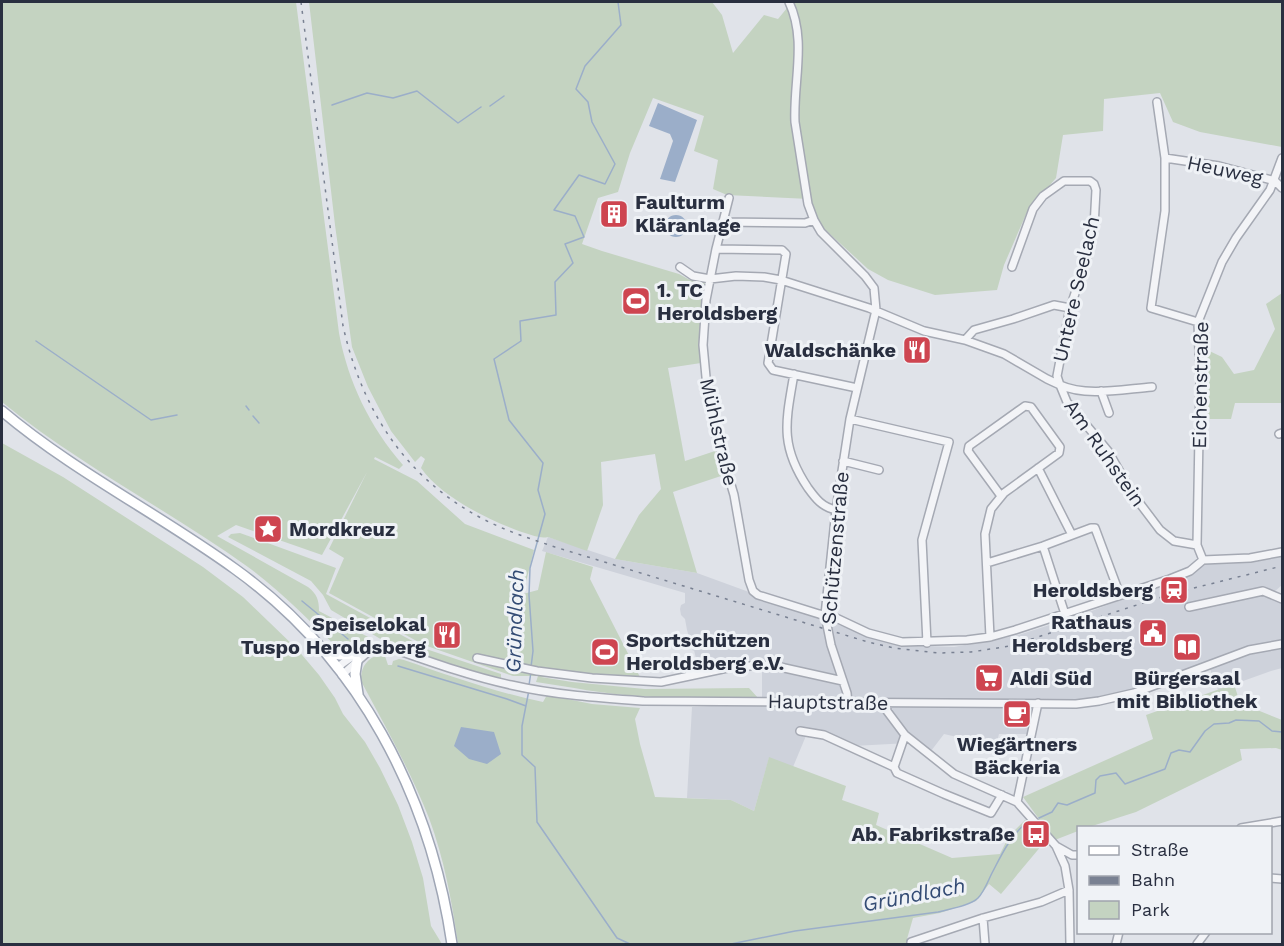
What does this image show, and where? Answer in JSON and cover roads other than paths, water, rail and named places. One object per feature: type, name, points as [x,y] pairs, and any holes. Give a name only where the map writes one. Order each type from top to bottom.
[{"type":"main road","points":[[2,411],[43,444],[249,579],[284,609],[325,652],[371,716],[421,816],[442,890],[452,945]]},
{"type":"main road","points":[[325,652],[356,658],[355,674],[361,700]]},
{"type":"street","name":"Schützenstraße","points":[[789,2],[793,13],[799,59],[795,110],[808,204],[821,232],[854,263],[873,288],[876,310],[850,419],[836,510],[825,615],[848,703]]},
{"type":"street","points":[[1157,102],[1165,158],[1166,211],[1151,308],[1198,322]]},
{"type":"street","name":"Heuweg","points":[[1165,158],[1219,166],[1275,181],[1282,188]]},
{"type":"street","name":"Eichenstraße","points":[[1203,560],[1197,545],[1200,381],[1198,322],[1222,262],[1270,190],[1282,158]]},
{"type":"street","name":"Untere Seelach","points":[[1012,267],[1033,209],[1043,196],[1064,181],[1090,181],[1094,184],[1096,190],[1094,228],[1088,255],[1070,308],[1057,376],[1060,385]]},
{"type":"street","name":"Mühlstraße","points":[[729,198],[706,300],[703,345],[716,434],[734,495],[750,585],[758,595],[834,616],[868,633],[902,642],[967,640],[990,637],[1065,614],[1190,571],[1203,560]]},
{"type":"street","points":[[723,222],[805,223],[814,220]]},
{"type":"street","points":[[716,249],[782,250],[786,254],[768,363],[773,370],[857,388]]},
{"type":"street","points":[[680,267],[693,276],[710,279]]},
{"type":"street","name":"Am Ruhstein","points":[[710,279],[736,276],[781,280],[876,310],[924,331],[965,340],[1004,354],[1047,380],[1060,385],[1067,402],[1108,452],[1132,493],[1160,531],[1174,541],[1197,545]]},
{"type":"street","points":[[965,340],[974,330],[1054,305],[1070,308]]},
{"type":"street","points":[[794,374],[786,423],[787,443],[795,467],[820,504],[836,510]]},
{"type":"street","points":[[1060,385],[1070,390],[1101,391],[1152,387]]},
{"type":"street","points":[[1101,391],[1109,413]]},
{"type":"street","points":[[990,637],[985,534],[991,510],[1001,496],[1059,453],[1060,447],[1030,407],[1025,406],[969,446],[968,451],[1001,496]]},
{"type":"street","points":[[850,419],[949,442],[922,540],[927,642]]},
{"type":"street","name":"Schützenstraße","points":[[843,461],[879,470]]},
{"type":"street","points":[[1038,468],[1072,535]]},
{"type":"street","points":[[987,563],[1095,528],[1120,595]]},
{"type":"street","points":[[1043,546],[1065,614]]},
{"type":"street","points":[[1203,560],[1250,558],[1282,552]]},
{"type":"street","points":[[1189,607],[1263,591],[1282,598]]},
{"type":"street","name":"Hauptstraße","points":[[340,671],[371,649],[381,647],[391,648],[470,675],[513,686],[591,698],[644,701],[1076,704],[1134,693],[1249,650],[1282,644]]},
{"type":"street","points":[[477,658],[537,671],[592,678],[661,682],[732,666],[771,665],[843,681]]},
{"type":"street","points":[[886,703],[887,711],[905,735],[954,774],[1017,802],[1056,846],[1065,866],[1069,890],[1070,945]]},
{"type":"street","points":[[1017,802],[1038,703]]},
{"type":"street","points":[[800,731],[824,735],[894,767],[897,773],[991,813],[1002,795]]},
{"type":"street","points":[[894,767],[905,735]]},
{"type":"street","points":[[1253,826],[1282,821]]},
{"type":"street","points":[[1056,846],[1075,855],[1065,866]]},
{"type":"street","points":[[911,945],[910,942],[1041,902],[1069,890]]},
{"type":"street","points":[[983,918],[985,945]]},
{"type":"water","points":[[658,103],[697,120],[675,182],[660,179],[673,141],[670,134],[649,126]]},
{"type":"water","points":[[676,215],[684,218],[687,226],[684,234],[676,237],[668,234],[665,226],[668,218]]},
{"type":"water","points":[[461,727],[494,732],[501,754],[487,764],[469,759],[454,746]]},
{"type":"waterway","name":"Gründlach","points":[[531,667],[533,651],[529,595],[530,568],[545,514],[538,490],[543,463],[509,420],[494,359],[521,341],[520,321],[556,315],[555,282],[573,263],[565,244],[584,237],[575,216],[554,210],[579,175],[605,184],[615,164],[592,122],[588,102],[576,89],[585,66],[621,25],[618,2]]},
{"type":"waterway","points":[[332,105],[367,93],[393,98],[417,91],[458,123],[481,107]]},
{"type":"waterway","points":[[490,106],[504,96]]},
{"type":"waterway","points":[[36,341],[151,420],[177,415]]},
{"type":"waterway","points":[[246,406],[249,410]]},
{"type":"waterway","points":[[253,416],[259,423]]},
{"type":"waterway","points":[[302,601],[348,639]]},
{"type":"waterway","points":[[398,666],[526,706]]},
{"type":"waterway","name":"Gründlach","points":[[529,685],[531,672]]},
{"type":"waterway","name":"Gründlach","points":[[529,690],[522,726],[522,755],[535,767],[537,822],[617,938],[630,944]]},
{"type":"waterway","name":"Gründlach","points":[[1039,818],[1052,812],[1058,803],[1067,805],[1095,793],[1096,780],[1100,776],[1116,773],[1125,784],[1165,769],[1171,753],[1179,750],[1190,752],[1205,731],[1214,724],[1236,720],[1259,721],[1272,731],[1282,732]]},
{"type":"waterway","name":"Gründlach","points":[[731,944],[795,931],[938,912],[970,903],[982,893],[1006,846],[1026,823]]},
{"type":"railway","points":[[301,2],[343,326],[351,357],[375,413],[409,462],[455,502],[483,519],[555,547],[868,642],[894,648],[939,653],[971,652],[1010,646],[1174,593],[1282,566]]},
{"type":"place","name":"Faulturm Kläranlage","points":[[614,214]]},
{"type":"place","name":"1. TC Heroldsberg","points":[[636,301]]},
{"type":"place","name":"Waldschänke","points":[[917,350]]},
{"type":"place","name":"Mordkreuz","points":[[268,529]]},
{"type":"place","name":"Heroldsberg","points":[[1174,590]]},
{"type":"place","name":"Rathaus Heroldsberg","points":[[1153,633]]},
{"type":"place","name":"Speiselokal Tuspo Heroldsberg","points":[[447,635]]},
{"type":"place","name":"Bürgersaal mit Bibliothek","points":[[1187,647]]},
{"type":"place","name":"Sportschützen Heroldsberg e.V.","points":[[605,652]]},
{"type":"place","name":"Aldi Süd","points":[[989,678]]},
{"type":"place","name":"Wiegärtners Bäckeria","points":[[1017,714]]},
{"type":"place","name":"Ab. Fabrikstraße","points":[[1036,834]]}]
